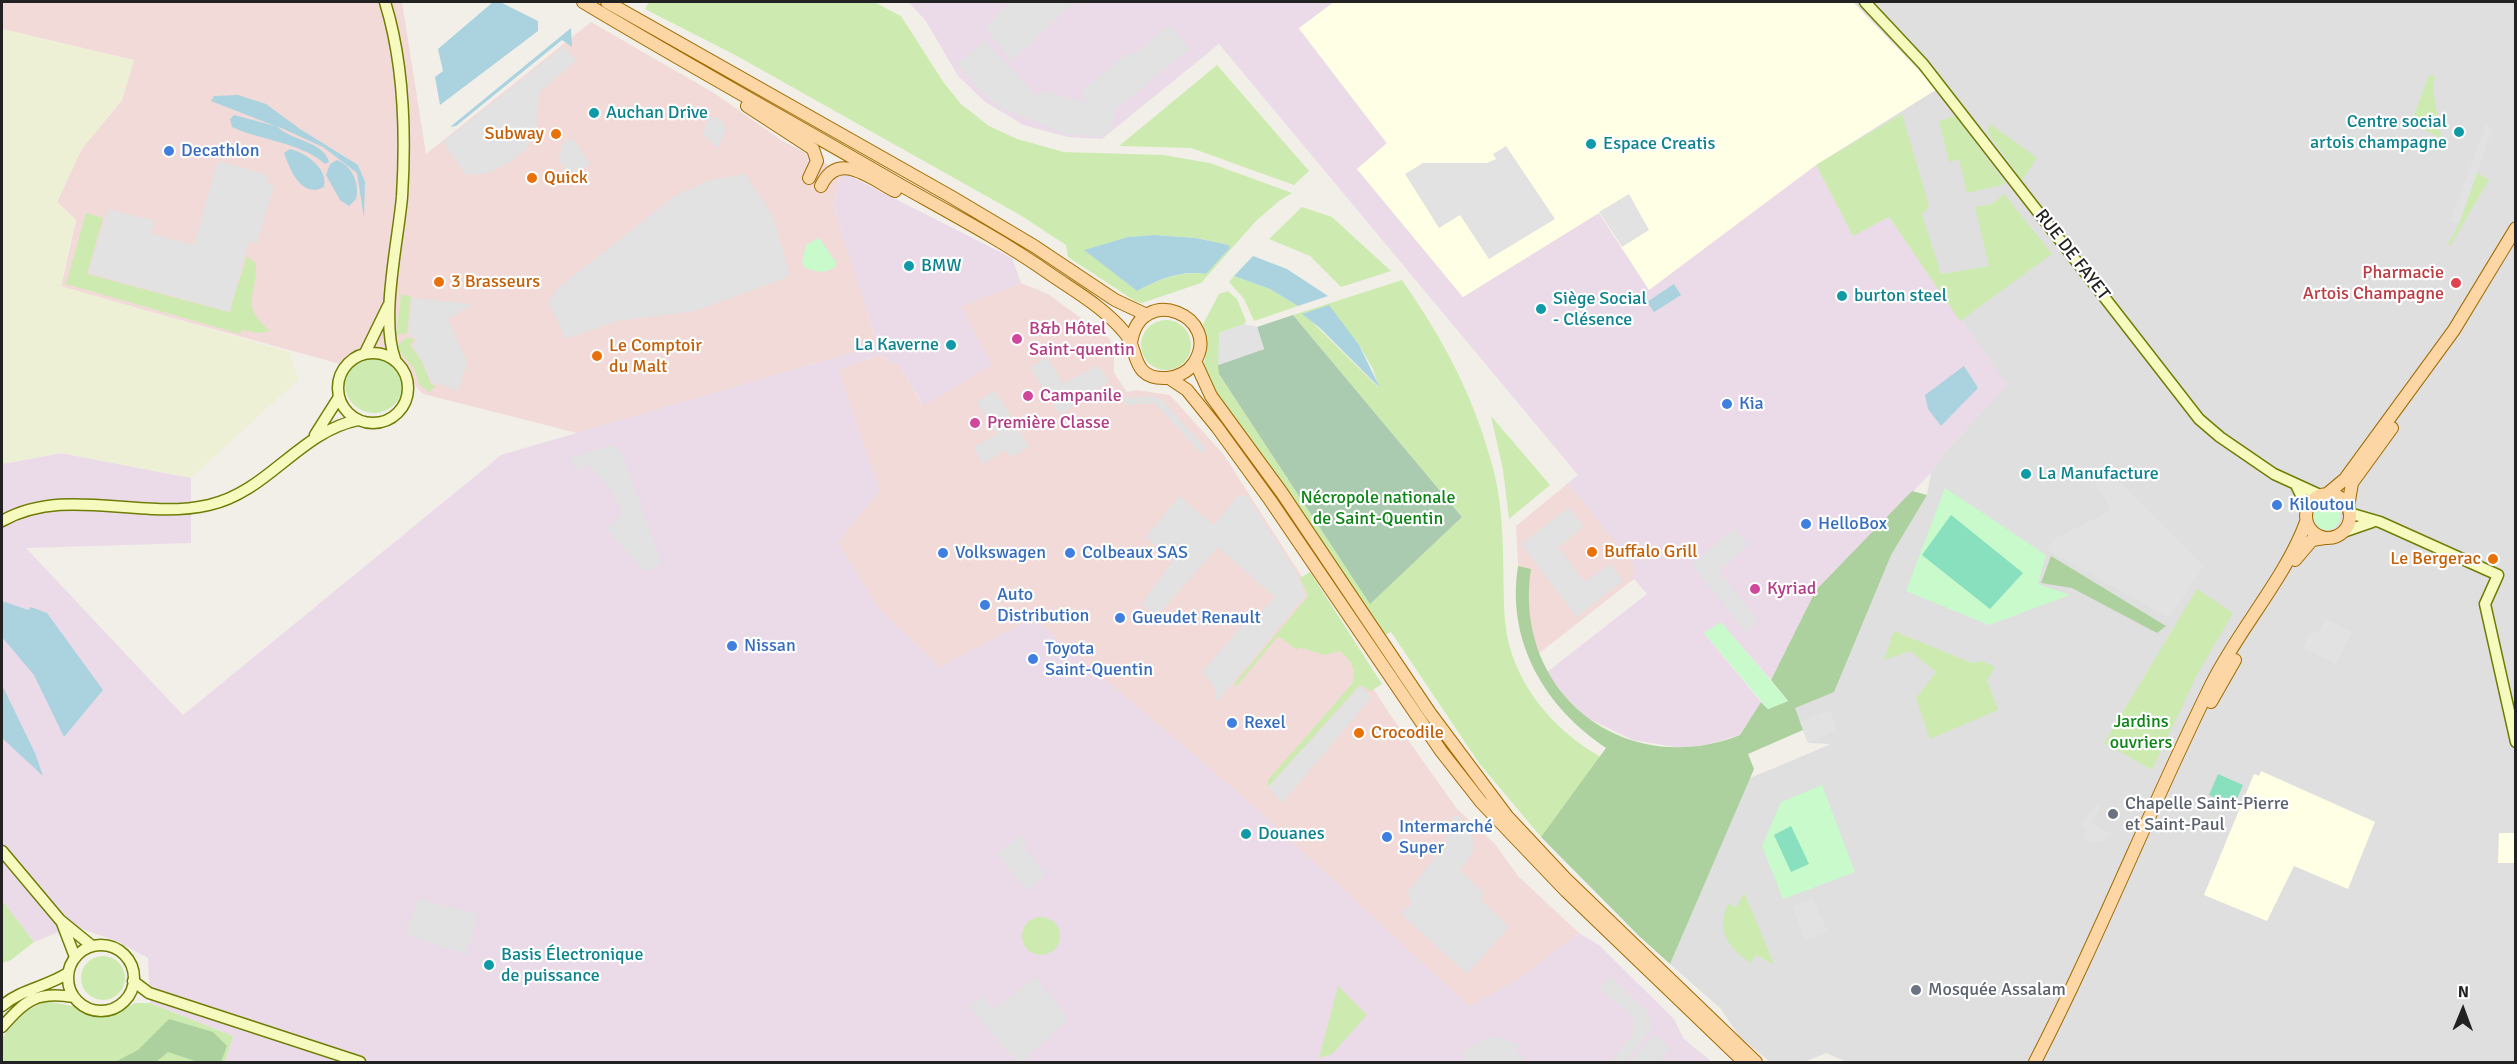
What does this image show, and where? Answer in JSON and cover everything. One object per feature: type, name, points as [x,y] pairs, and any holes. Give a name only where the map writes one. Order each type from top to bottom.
[{"type":"main road","points":[[583,2],[1000,242],[1106,314],[1128,335],[1133,355],[1145,371],[1154,376],[1169,378],[1187,390],[1224,436],[1467,786],[1533,858],[1744,1062]]},
{"type":"main road","points":[[607,2],[950,196],[1034,246],[1114,300],[1147,315]]},
{"type":"main road","points":[[654,44],[813,149],[817,161],[809,178]]},
{"type":"main road","points":[[821,186],[835,168],[852,169],[1000,242]]},
{"type":"main road","points":[[2035,1062],[2179,750],[2213,681],[2296,547],[2306,522],[2307,507],[2345,479],[2454,330],[2516,228]]},
{"type":"main road","points":[[2044,1062],[2167,791],[2210,705],[2252,629],[2296,558],[2312,540],[2343,532],[2347,527],[2352,483],[2458,334],[2516,243]]},
{"type":"main road","points":[[1131,343],[1135,327],[1147,315],[1168,310],[1184,315],[1191,321],[1199,337],[1195,361],[1186,371],[1169,378]]},
{"type":"main road","points":[[1195,361],[1211,396],[1282,493],[1430,713],[1500,808],[1566,879],[1756,1062]]},
{"type":"main road","points":[[2324,495],[2339,497],[2349,510]]},
{"type":"main road","points":[[2306,522],[2313,533],[2325,538]]},
{"type":"main road","points":[[1696,1016],[1704,1019],[1749,1062]]},
{"type":"street","name":"RUE DE FAYET","points":[[1865,2],[1923,64],[2199,419],[2252,460],[2297,487],[2324,495]]},
{"type":"street","points":[[387,4],[401,92],[403,140],[402,197],[390,301],[389,340],[395,359]]},
{"type":"street","points":[[365,353],[390,301]]},
{"type":"street","points":[[376,352],[395,359],[402,366],[409,384],[403,408],[384,422],[358,420],[343,406],[339,397],[338,382],[344,367],[353,358],[365,353],[376,352]]},
{"type":"street","points":[[310,442],[339,397]]},
{"type":"street","points":[[2,521],[35,508],[70,504],[163,511],[211,505],[234,497],[265,479],[310,442],[333,428],[358,420]]},
{"type":"street","points":[[2297,487],[2307,507]]},
{"type":"street","points":[[2349,510],[2372,522]]},
{"type":"street","points":[[2343,532],[2372,522],[2380,522],[2498,575],[2485,604],[2516,742]]},
{"type":"street","points":[[2,851],[60,920],[92,946]]},
{"type":"street","points":[[60,920],[75,957]]},
{"type":"street","points":[[134,981],[126,998],[119,1005],[100,1011],[81,1004],[74,998],[70,990],[68,973],[75,957],[92,946],[110,946],[119,950],[130,964],[134,981],[149,993],[360,1062]]},
{"type":"street","points":[[2,1006],[23,992],[50,984],[68,973]]},
{"type":"street","points":[[126,998],[149,993]]},
{"type":"street","points":[[2,1026],[32,999],[45,995],[74,998]]},
{"type":"shaded area","points":[[2,2],[402,2],[426,154],[591,22],[714,93],[781,140],[842,172],[833,205],[878,345],[577,433],[423,394],[380,347],[340,364],[61,287],[76,220],[57,202],[81,149],[122,100],[133,60],[2,29]]},
{"type":"shaded area","points":[[908,2],[1334,2],[1299,29],[1387,144],[1357,169],[1463,297],[1599,212],[1649,289],[1816,165],[1853,235],[1889,217],[2008,385],[1944,453],[1931,473],[1816,590],[1771,680],[1721,623],[1704,633],[1761,702],[1740,735],[1705,745],[1681,748],[1633,740],[1587,718],[1565,697],[1547,672],[1647,594],[1634,579],[1633,564],[1568,483],[1578,475],[1219,44],[1102,139],[1068,137],[1023,125],[984,101],[958,76],[926,21]]},
{"type":"shaded area","points":[[1011,2],[1074,2],[1012,61],[985,28]]},
{"type":"shaded area","points":[[1334,2],[1853,2],[1937,89],[1816,165],[1649,290],[1599,213],[1463,297],[1357,169],[1387,143],[1299,28]]},
{"type":"shaded area","points":[[1852,2],[2515,2],[2515,1062],[1847,1062],[1826,1053],[1804,1062],[1770,1062],[1739,1036],[1721,1009],[1670,964],[1748,779],[1831,744],[1808,743],[1794,708],[1927,495],[1931,473],[1944,453],[2007,385],[1890,217],[1816,165],[1937,89]]},
{"type":"shaded area","points":[[1169,25],[1190,49],[1115,110],[1112,129],[1101,137],[1066,134],[1001,108],[985,95],[957,64],[985,41],[1037,96],[1044,91],[1088,103],[1080,92],[1129,52],[1132,56]]},
{"type":"shaded area","points":[[2,29],[134,60],[122,100],[82,149],[57,202],[76,220],[61,286],[290,352],[298,380],[191,478],[61,453],[2,464]]},
{"type":"shaded area","points":[[564,46],[576,61],[539,92],[537,125],[526,149],[509,163],[488,173],[466,175],[443,142]]},
{"type":"shaded area","points":[[715,117],[722,121],[726,130],[718,148],[703,135],[708,119]]},
{"type":"shaded area","points":[[2486,125],[2493,128],[2459,224],[2450,221]]},
{"type":"shaded area","points":[[572,138],[591,164],[572,177],[558,159],[563,143]]},
{"type":"shaded area","points":[[1506,146],[1555,219],[1489,259],[1460,215],[1439,228],[1405,174],[1423,163],[1487,163],[1496,159],[1493,154]]},
{"type":"shaded area","points":[[218,161],[268,175],[266,182],[274,185],[257,243],[248,242],[230,312],[88,273],[108,209],[155,221],[151,234],[194,245]]},
{"type":"shaded area","points":[[842,172],[1012,258],[1021,283],[961,307],[992,365],[923,406],[900,366],[879,355],[838,370],[880,490],[838,542],[879,609],[940,667],[1033,618],[1248,801],[1470,1007],[1523,976],[1579,933],[1599,945],[1674,1019],[1683,1038],[1712,1062],[225,1062],[233,1036],[150,1003],[148,958],[116,941],[74,926],[34,942],[2,900],[2,464],[61,453],[191,478],[191,543],[26,548],[183,715],[501,455],[878,345],[833,205]]},
{"type":"shaded area","points":[[745,174],[773,216],[789,273],[786,278],[695,311],[618,321],[566,339],[548,301],[558,288],[676,195],[710,180]]},
{"type":"shaded area","points":[[1629,194],[1649,230],[1622,247],[1599,212]]},
{"type":"shaded area","points":[[1021,283],[1048,294],[1110,339],[1114,352],[1114,373],[1127,392],[1136,390],[1170,395],[1224,455],[1387,710],[1457,809],[1495,844],[1518,876],[1579,933],[1523,976],[1470,1007],[940,667],[879,609],[838,542],[838,370],[879,355],[900,366],[922,405],[961,307]]},
{"type":"shaded area","points":[[412,298],[473,304],[448,319],[467,363],[458,391],[437,383],[433,384],[413,345],[418,339],[409,335]]},
{"type":"shaded area","points":[[1244,324],[1257,327],[1264,349],[1218,365],[1219,333]]},
{"type":"shaded area","points":[[1047,357],[1063,384],[1098,365],[1109,382],[1060,415],[1030,367]]},
{"type":"shaded area","points":[[995,390],[1029,447],[1011,457],[1005,450],[983,464],[973,447],[997,434],[977,402]]},
{"type":"shaded area","points":[[1153,396],[1163,401],[1206,449],[1202,454],[1155,403],[1125,405],[1123,398]]},
{"type":"shaded area","points":[[612,445],[621,451],[662,564],[645,572],[607,529],[623,513],[612,491],[589,465],[576,471],[570,457]]},
{"type":"shaded area","name":"La Manufacture","points":[[2112,473],[2204,566],[2169,618],[2047,550],[2051,541],[2111,510],[2092,477]]},
{"type":"shaded area","points":[[1568,483],[1634,564],[1634,579],[1533,658],[1520,602],[1516,526]]},
{"type":"shaded area","points":[[1179,496],[1214,525],[1238,496],[1247,496],[1298,575],[1305,596],[1217,702],[1214,686],[1202,672],[1257,608],[1260,613],[1275,597],[1218,547],[1156,617],[1141,604],[1173,561],[1146,537]]},
{"type":"shaded area","points":[[1569,507],[1584,527],[1558,547],[1585,582],[1610,564],[1623,581],[1577,617],[1521,544]]},
{"type":"shaded area","points":[[1734,528],[1748,544],[1720,571],[1758,621],[1747,633],[1692,565]]},
{"type":"shaded area","points":[[2325,619],[2352,632],[2336,664],[2303,648],[2312,630],[2318,633]]},
{"type":"shaded area","points":[[1361,685],[1371,698],[1282,803],[1268,787]]},
{"type":"shaded area","points":[[1830,710],[1837,731],[1808,743],[1800,721]]},
{"type":"shaded area","points":[[2261,771],[2375,822],[2348,889],[2294,866],[2267,921],[2204,895],[2254,774],[2259,776]]},
{"type":"shaded area","points":[[2095,805],[2100,807],[2091,824],[2113,834],[2107,841],[2092,842],[2082,838],[2086,830],[2081,826]]},
{"type":"shaded area","points":[[1460,815],[1473,839],[1473,853],[1460,870],[1484,893],[1481,900],[1509,927],[1467,974],[1401,914],[1406,907],[1412,905],[1408,891],[1447,843],[1444,839],[1456,826],[1452,817]]},
{"type":"shaded area","points":[[2499,833],[2515,833],[2515,863],[2498,863]]},
{"type":"shaded area","points":[[1020,836],[1027,844],[1024,847],[1046,875],[1027,891],[997,854]]},
{"type":"shaded area","points":[[418,899],[478,914],[466,955],[406,934]]},
{"type":"shaded area","points":[[1813,899],[1828,932],[1805,940],[1792,906]]},
{"type":"shaded area","points":[[1036,977],[1068,1019],[1022,1062],[1017,1062],[969,1006],[982,996],[994,1009]]},
{"type":"shaded area","points":[[1610,977],[1646,1010],[1653,1027],[1626,1062],[1610,1062],[1631,1037],[1634,1022],[1632,1016],[1599,988]]},
{"type":"shaded area","points":[[1654,1034],[1671,1049],[1659,1062],[1630,1062]]},
{"type":"shaded area","points":[[1495,1036],[1519,1045],[1515,1052],[1524,1056],[1523,1062],[1481,1062],[1479,1059],[1475,1062],[1461,1062],[1467,1058],[1463,1053],[1479,1041]]},
{"type":"green space","points":[[649,2],[874,2],[901,16],[944,83],[961,104],[989,126],[1017,139],[1064,152],[1163,155],[1210,163],[1292,193],[1256,221],[1201,283],[1142,303],[1135,301],[1068,257],[1066,245],[1020,215],[735,55],[645,9]],"holes":[[[1154,235],[1196,238],[1229,245],[1230,248],[1206,274],[1171,277],[1137,291],[1085,250],[1128,237]]]},
{"type":"green space","points":[[1217,65],[1309,171],[1294,185],[1191,148],[1119,146]]},
{"type":"green space","points":[[2429,75],[2435,76],[2433,88],[2441,138],[2411,123]]},
{"type":"green space","points":[[1902,114],[1929,206],[1922,215],[1941,274],[1989,266],[1975,207],[1992,204],[2004,194],[2052,254],[1960,321],[1889,217],[1853,236],[1816,165]]},
{"type":"green space","points":[[1955,116],[2006,184],[1967,193],[1959,159],[1949,162],[1939,121]]},
{"type":"green space","points":[[1989,123],[2037,158],[2022,180],[1988,133]]},
{"type":"green space","points":[[2477,173],[2489,180],[2450,246],[2448,244],[2459,224]]},
{"type":"green space","points":[[1302,207],[1332,217],[1391,271],[1341,287],[1310,256],[1269,239]]},
{"type":"green space","points":[[86,213],[103,218],[87,274],[229,312],[247,256],[256,264],[252,307],[270,331],[259,333],[242,330],[240,334],[66,284]]},
{"type":"green space","points":[[819,238],[836,262],[836,267],[828,271],[805,268],[802,262],[806,245]]},
{"type":"green space","points":[[1234,276],[1270,289],[1298,306],[1254,321],[1244,299],[1229,282]]},
{"type":"green space","points":[[1402,280],[1445,348],[1468,395],[1478,419],[1498,490],[1502,527],[1505,621],[1515,663],[1537,701],[1550,717],[1566,733],[1601,757],[1541,837],[1479,763],[1391,632],[1385,635],[1293,498],[1214,390],[1204,364],[1207,345],[1203,324],[1219,294],[1228,291],[1237,299],[1246,321],[1244,324],[1219,333],[1219,374],[1370,603],[1462,517],[1293,315]],"holes":[[[1305,315],[1356,340],[1373,369],[1379,388]]]},
{"type":"green space","points":[[401,295],[411,296],[407,333],[396,335]]},
{"type":"green space","name":"Nécropole nationale de Saint-Quentin","points":[[1293,315],[1462,517],[1370,604],[1219,374],[1218,365],[1264,349],[1257,327]]},
{"type":"green space","points":[[1166,320],[1184,327],[1191,345],[1184,363],[1166,370],[1148,363],[1141,345],[1148,327]]},
{"type":"green space","points":[[407,337],[415,340],[410,345],[421,360],[431,384],[436,386],[429,392],[419,384],[415,370],[396,347]]},
{"type":"green space","points":[[368,355],[380,355],[395,363],[403,378],[403,390],[395,405],[380,413],[368,413],[353,405],[345,390],[345,378],[353,363]]},
{"type":"green space","points":[[1491,416],[1550,485],[1509,519],[1503,470]]},
{"type":"green space","points":[[1945,488],[2046,555],[2038,584],[2070,595],[1989,625],[1906,591]]},
{"type":"green space","points":[[1912,491],[1927,495],[1891,555],[1834,692],[1795,708],[1803,730],[1748,754],[1754,769],[1670,964],[1541,837],[1606,748],[1584,732],[1565,713],[1548,692],[1535,670],[1524,646],[1518,621],[1516,594],[1518,566],[1531,569],[1530,613],[1539,653],[1558,688],[1585,715],[1618,735],[1656,746],[1697,746],[1740,735],[1761,702],[1768,709],[1788,701],[1771,680],[1816,590]]},
{"type":"green space","points":[[2327,504],[2337,507],[2340,517],[2337,527],[2327,530],[2317,527],[2314,517],[2317,507]]},
{"type":"green space","points":[[1951,515],[2023,573],[1990,609],[1922,555]]},
{"type":"green space","points":[[2051,556],[2166,626],[2157,633],[2072,588],[2041,583]]},
{"type":"green space","points":[[1310,572],[1382,684],[1371,691],[1360,685],[1268,787],[1268,780],[1352,684],[1354,674],[1348,658],[1340,651],[1324,655],[1299,647],[1297,650],[1278,636],[1237,686],[1234,684],[1308,596],[1300,578]]},
{"type":"green space","name":"Jardins ouvriers","points":[[2197,589],[2233,613],[2197,675],[2152,770],[2104,743]]},
{"type":"green space","points":[[1721,622],[1788,701],[1768,709],[1704,633]]},
{"type":"green space","points":[[1894,631],[1972,663],[1982,661],[1995,667],[1987,680],[1998,710],[1930,739],[1916,698],[1936,672],[1910,651],[1884,660]]},
{"type":"green space","points":[[2218,774],[2243,785],[2234,806],[2209,795]]},
{"type":"green space","points":[[1822,785],[1855,872],[1783,899],[1762,846],[1781,802]]},
{"type":"green space","points":[[1791,826],[1809,864],[1791,872],[1774,835]]},
{"type":"green space","points":[[1744,892],[1774,964],[1755,955],[1751,963],[1730,945],[1726,938],[1723,922],[1728,904],[1737,907]]},
{"type":"green space","points":[[2,900],[34,942],[11,960],[2,963]]},
{"type":"green space","points":[[1041,917],[1055,922],[1060,936],[1055,950],[1041,955],[1027,950],[1022,936],[1027,922]]},
{"type":"green space","points":[[103,956],[118,963],[125,978],[118,993],[103,1000],[88,993],[81,978],[88,963]]},
{"type":"green space","points":[[1338,986],[1367,1015],[1332,1054],[1319,1058]]},
{"type":"green space","points":[[46,1001],[73,1006],[91,1016],[115,1015],[135,1003],[150,1003],[233,1036],[225,1062],[2,1062],[2,1038],[22,1013]]},
{"type":"green space","points":[[169,1019],[213,1032],[227,1046],[221,1062],[198,1062],[168,1052],[156,1062],[115,1062],[138,1050]]},
{"type":"water","points":[[493,2],[500,2],[538,21],[538,31],[440,105],[435,77],[443,71],[438,49]]},
{"type":"water","points":[[571,28],[572,47],[562,40],[456,126],[450,127]]},
{"type":"water","points":[[238,95],[266,104],[300,129],[358,165],[365,182],[364,218],[357,173],[323,147],[277,126],[321,150],[329,162],[325,164],[292,146],[232,127],[230,119],[234,115],[275,126],[211,101],[214,96]]},
{"type":"water","points":[[290,149],[314,162],[323,174],[324,187],[316,190],[309,189],[298,181],[284,153]]},
{"type":"water","points":[[337,160],[347,166],[356,181],[356,199],[349,206],[340,200],[326,175],[330,164]]},
{"type":"water","points":[[1154,235],[1196,238],[1229,245],[1230,248],[1206,274],[1188,273],[1171,276],[1137,291],[1084,250],[1128,237]]},
{"type":"water","points":[[1253,256],[1287,269],[1328,296],[1298,306],[1270,289],[1234,276]]},
{"type":"water","points":[[1674,284],[1681,295],[1654,312],[1647,302]]},
{"type":"water","points":[[1329,305],[1359,345],[1380,388],[1320,328],[1302,314]]},
{"type":"water","points":[[1964,366],[1978,388],[1941,426],[1928,409],[1925,395]]},
{"type":"water","points":[[2,601],[28,610],[31,607],[47,613],[103,690],[64,737],[34,675],[2,637]]},
{"type":"water","points":[[2,685],[35,753],[43,776],[2,738]]},
{"type":"place","name":"Auchan Drive","points":[[594,113]]},
{"type":"place","name":"Centre social artois champagne","points":[[2459,132]]},
{"type":"place","name":"Subway","points":[[556,134]]},
{"type":"place","name":"Espace Creatis","points":[[1591,144]]},
{"type":"place","name":"Decathlon","points":[[169,151]]},
{"type":"place","name":"Quick","points":[[532,178]]},
{"type":"place","name":"BMW","points":[[909,266]]},
{"type":"place","name":"3 Brasseurs","points":[[439,282]]},
{"type":"place","name":"Pharmacie Artois Champagne","points":[[2456,283]]},
{"type":"place","name":"burton steel","points":[[1842,296]]},
{"type":"place","name":"Siège Social - Clésence","points":[[1541,309]]},
{"type":"place","name":"B&b Hôtel Saint-quentin","points":[[1017,339]]},
{"type":"place","name":"La Kaverne","points":[[951,345]]},
{"type":"place","name":"Le Comptoir du Malt","points":[[597,356]]},
{"type":"place","name":"Campanile","points":[[1028,396]]},
{"type":"place","name":"Kia","points":[[1727,404]]},
{"type":"place","name":"Première Classe","points":[[975,423]]},
{"type":"place","name":"La Manufacture","points":[[2026,474]]},
{"type":"place","name":"Kiloutou","points":[[2277,505]]},
{"type":"place","name":"HelloBox","points":[[1806,524]]},
{"type":"place","name":"Buffalo Grill","points":[[1592,552]]},
{"type":"place","name":"Volkswagen","points":[[943,553]]},
{"type":"place","name":"Colbeaux SAS","points":[[1070,553]]},
{"type":"place","name":"Le Bergerac","points":[[2493,559]]},
{"type":"place","name":"Kyriad","points":[[1755,589]]},
{"type":"place","name":"Auto Distribution","points":[[985,605]]},
{"type":"place","name":"Gueudet Renault","points":[[1120,618]]},
{"type":"place","name":"Nissan","points":[[732,646]]},
{"type":"place","name":"Toyota Saint-Quentin","points":[[1033,659]]},
{"type":"place","name":"Rexel","points":[[1232,723]]},
{"type":"place","name":"Crocodile","points":[[1359,733]]},
{"type":"place","name":"Chapelle Saint-Pierre et Saint-Paul","points":[[2113,814]]},
{"type":"place","name":"Douanes","points":[[1246,834]]},
{"type":"place","name":"Intermarché Super","points":[[1387,837]]},
{"type":"place","name":"Basis Électronique de puissance","points":[[489,965]]},
{"type":"place","name":"Mosquée Assalam","points":[[1916,990]]}]
